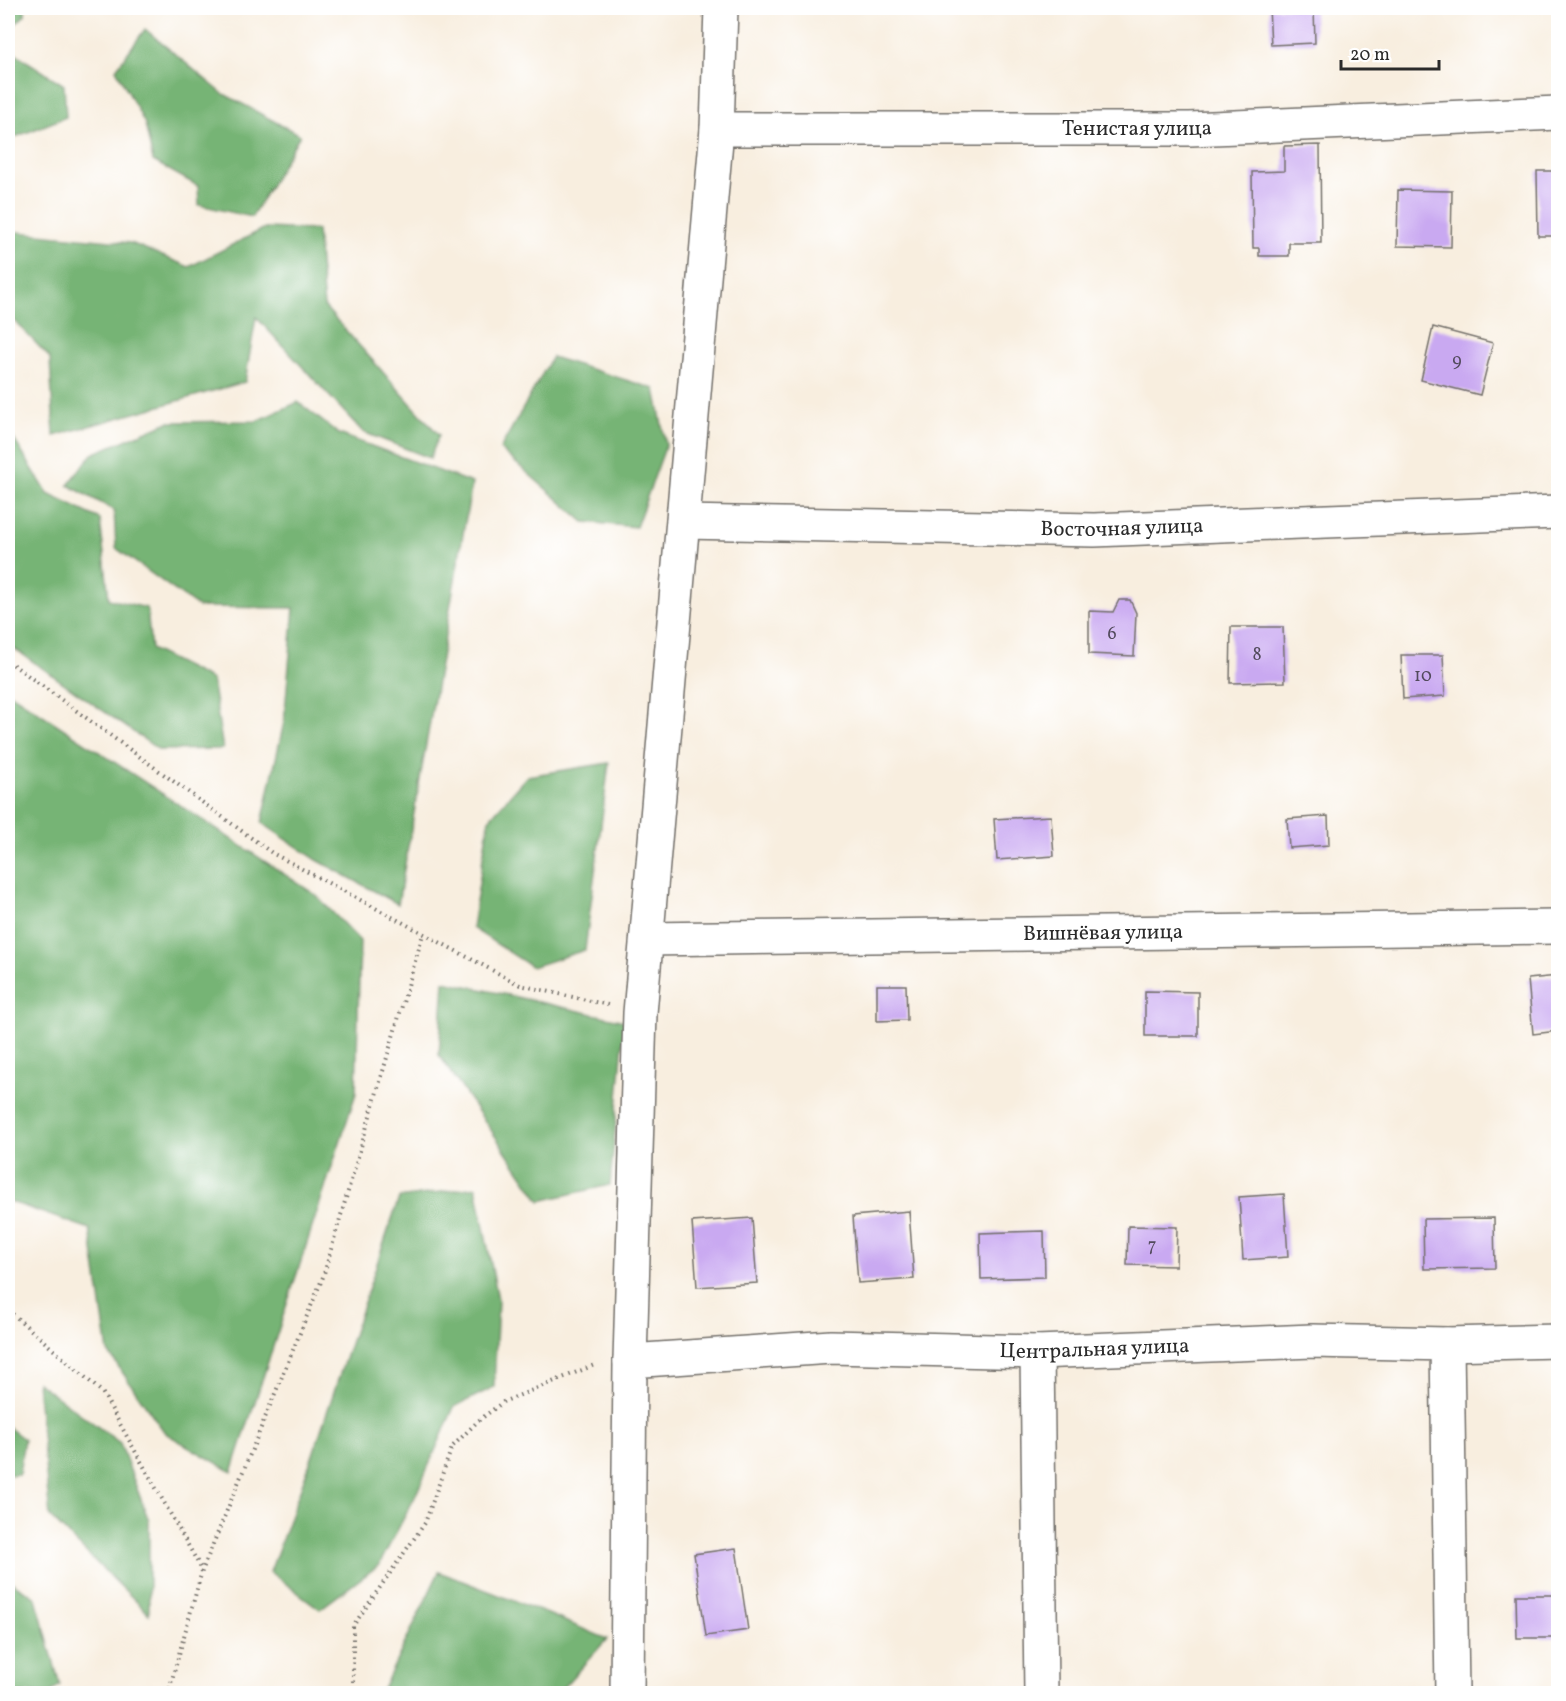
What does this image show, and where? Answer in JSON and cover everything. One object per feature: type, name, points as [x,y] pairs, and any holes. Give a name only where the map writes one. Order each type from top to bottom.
[{"type":"street","points":[[627,1694],[630,1361],[640,1013],[717,129],[721,8]]},
{"type":"street","name":"Тенистая улица","points":[[717,129],[1190,129],[1558,113]]},
{"type":"street","name":"Восточная улица","points":[[684,522],[1094,530],[1558,512]]},
{"type":"street","name":"Вишнёвая улица","points":[[647,939],[1558,927]]},
{"type":"street","name":"Центральная улица","points":[[630,1361],[831,1347],[1036,1352],[1312,1341],[1447,1344],[1558,1341]]},
{"type":"street","points":[[1447,1344],[1452,1694]]},
{"type":"street","points":[[1036,1352],[1041,1694]]},
{"type":"path","points":[[8,662],[272,853],[520,985],[640,1013]]},
{"type":"path","points":[[168,1694],[202,1571],[323,1277],[423,934]]},
{"type":"path","points":[[8,1310],[102,1392],[202,1571]]},
{"type":"path","points":[[353,1694],[353,1626],[425,1523],[452,1447],[478,1421],[503,1402],[597,1364],[630,1361]]},
{"type":"green space","points":[[8,8],[25,8],[25,15],[8,31]]},
{"type":"green space","points":[[145,29],[222,93],[300,135],[252,217],[199,205],[198,186],[153,161],[145,124],[116,69]]},
{"type":"green space","points":[[14,53],[64,85],[66,117],[8,140],[8,60]]},
{"type":"green space","points":[[265,228],[317,230],[324,306],[439,435],[430,458],[363,432],[256,317],[245,382],[54,436],[50,358],[8,314],[8,231],[131,243],[189,267]]},
{"type":"green space","points":[[552,357],[655,389],[666,445],[636,527],[584,522],[500,449]]},
{"type":"green space","points":[[298,402],[339,434],[472,483],[398,904],[317,860],[262,823],[284,722],[294,608],[198,607],[116,548],[114,510],[68,485],[92,454],[168,422],[257,421]]},
{"type":"green space","points":[[8,430],[48,494],[100,519],[109,599],[147,608],[151,649],[212,680],[223,749],[159,750],[8,644]]},
{"type":"green space","points":[[8,692],[316,895],[360,941],[356,1093],[232,1472],[165,1433],[108,1352],[90,1229],[8,1201]]},
{"type":"green space","points":[[609,763],[585,950],[532,967],[472,928],[489,819],[527,776]]},
{"type":"green space","points":[[444,981],[625,1021],[610,1185],[540,1201],[439,1055]]},
{"type":"green space","points":[[476,1187],[498,1299],[494,1387],[454,1407],[415,1497],[379,1565],[320,1609],[270,1572],[311,1460],[399,1198]]},
{"type":"green space","points":[[37,1382],[120,1443],[149,1521],[149,1614],[50,1517]]},
{"type":"green space","points":[[8,1427],[24,1439],[19,1474],[8,1475]]},
{"type":"green space","points":[[439,1572],[607,1639],[558,1693],[381,1693]]},
{"type":"green space","points":[[8,1580],[36,1598],[60,1685],[49,1693],[8,1693]]},
{"type":"building","points":[[1269,8],[1314,8],[1315,43],[1271,45]]},
{"type":"building","points":[[1320,145],[1321,243],[1289,243],[1289,256],[1259,256],[1259,248],[1253,248],[1252,172],[1284,171],[1284,146]]},
{"type":"building","points":[[1537,171],[1558,171],[1558,236],[1538,236]]},
{"type":"building","points":[[1398,190],[1452,191],[1451,247],[1397,246]]},
{"type":"building","points":[[1433,327],[1493,343],[1480,395],[1421,380]]},
{"type":"building","points":[[1119,600],[1130,600],[1136,613],[1134,656],[1089,654],[1089,611],[1113,612]]},
{"type":"building","points":[[1231,627],[1283,627],[1285,682],[1230,683]]},
{"type":"building","points":[[1401,655],[1443,655],[1445,696],[1403,699]]},
{"type":"building","points":[[1051,816],[1054,856],[997,860],[994,819]]},
{"type":"building","points":[[1328,816],[1329,845],[1289,848],[1287,819]]},
{"type":"building","points":[[1558,976],[1558,1031],[1533,1034],[1528,979]]},
{"type":"building","points":[[877,985],[906,985],[907,1020],[877,1021]]},
{"type":"building","points":[[1145,991],[1198,992],[1198,1036],[1145,1036]]},
{"type":"building","points":[[1284,1194],[1288,1257],[1243,1260],[1239,1197]]},
{"type":"building","points":[[909,1211],[914,1279],[858,1283],[853,1216]]},
{"type":"building","points":[[752,1218],[757,1283],[697,1287],[692,1222]]},
{"type":"building","points":[[1494,1218],[1495,1268],[1424,1269],[1423,1219]]},
{"type":"building","points":[[1128,1226],[1177,1227],[1176,1266],[1127,1265]]},
{"type":"building","points":[[1044,1231],[1045,1277],[981,1279],[980,1233]]},
{"type":"building","points":[[736,1548],[748,1630],[706,1636],[694,1554]]},
{"type":"building","points":[[1516,1595],[1558,1595],[1558,1638],[1517,1638]]},
{"type":"building","points":[[1558,1688],[1558,1694],[1527,1694],[1527,1690]]}]
